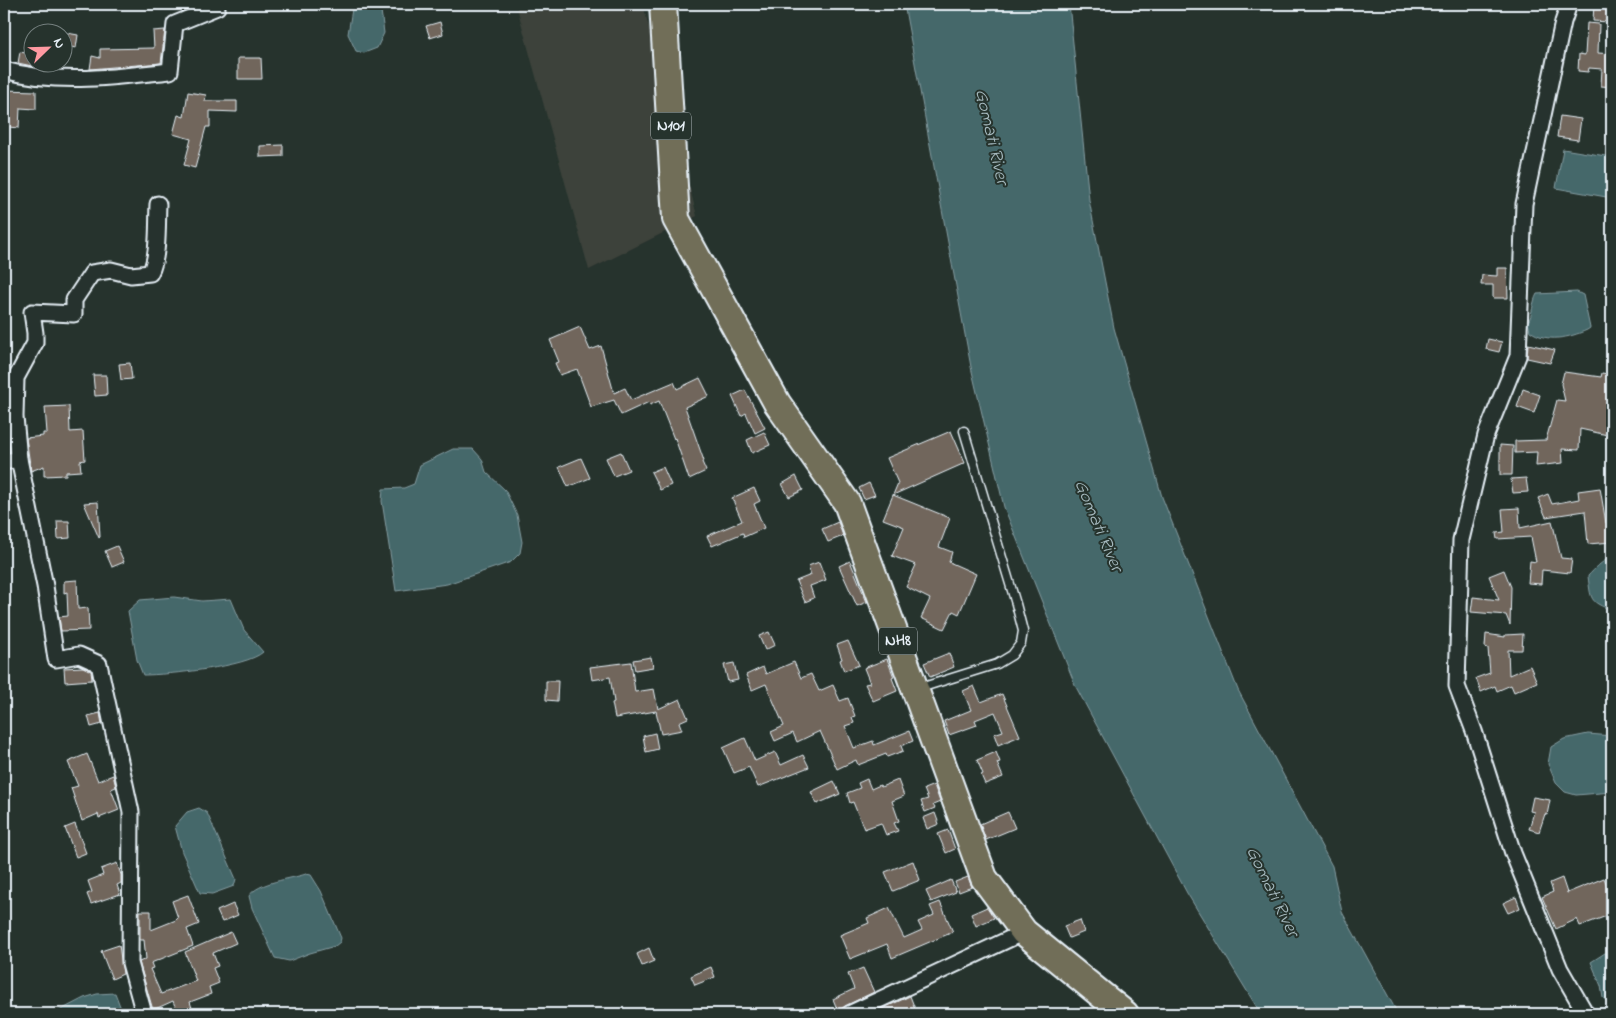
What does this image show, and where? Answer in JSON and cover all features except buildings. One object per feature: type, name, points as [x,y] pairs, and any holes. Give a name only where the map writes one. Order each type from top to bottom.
[{"type":"highway","name":"N101","points":[[663,4],[676,219],[690,245]]},
{"type":"highway","name":"NH8","points":[[690,245],[777,403],[847,503],[984,878],[1024,932],[1125,1014]]},
{"type":"street","points":[[4,70],[26,76],[94,80],[170,71],[175,24],[217,7],[217,4]]},
{"type":"street","points":[[1569,4],[1563,22],[1524,204],[1518,356],[1486,434],[1460,540],[1457,686],[1474,731],[1513,853],[1560,969],[1586,1014]]},
{"type":"street","points":[[144,1014],[130,962],[131,812],[99,664],[80,655],[56,659],[45,586],[19,458],[15,417],[16,378],[35,344],[36,333],[32,312],[74,314],[74,300],[92,272],[112,270],[131,275],[150,273],[153,267],[158,204]]},
{"type":"street","points":[[4,462],[19,458]]},
{"type":"street","points":[[849,1014],[1024,932]]},
{"type":"lane","points":[[915,690],[997,664],[1012,655],[1021,643],[1023,631],[1016,604],[964,431]]},
{"type":"shaded area","points":[[516,4],[643,4],[697,216],[589,270]]},
{"type":"water","points":[[357,4],[376,4],[381,11],[384,33],[377,48],[364,53],[356,51],[348,34],[352,9]]},
{"type":"water","name":"Gomati River","points":[[904,4],[1069,4],[1089,200],[1114,328],[1162,497],[1238,690],[1332,866],[1342,912],[1398,1014],[1261,1014],[1187,893],[1076,687],[1004,507],[971,367]]},
{"type":"water","points":[[1563,149],[1612,157],[1612,198],[1556,188]]},
{"type":"water","points":[[1577,292],[1583,295],[1590,328],[1573,335],[1558,338],[1544,337],[1530,331],[1528,322],[1537,294]]},
{"type":"water","points":[[453,449],[473,449],[482,459],[486,472],[505,490],[517,515],[522,542],[520,553],[511,562],[447,584],[396,591],[382,501],[383,489],[404,488],[414,484],[420,465]]},
{"type":"water","points":[[1612,558],[1612,610],[1599,605],[1592,599],[1588,576],[1602,563]]},
{"type":"water","points":[[174,597],[202,601],[231,599],[244,630],[263,652],[241,662],[224,666],[170,674],[143,675],[137,660],[128,611],[140,600]]},
{"type":"water","points":[[1588,734],[1612,736],[1612,792],[1576,795],[1565,792],[1556,783],[1548,764],[1551,747],[1564,739]]},
{"type":"water","points":[[199,808],[207,813],[236,879],[234,886],[212,894],[200,893],[182,852],[175,826],[187,812]]},
{"type":"water","points":[[306,874],[311,875],[321,891],[341,938],[340,942],[335,946],[289,961],[275,958],[252,908],[249,896],[253,891],[267,884]]},
{"type":"water","points":[[1605,953],[1612,954],[1612,1005],[1603,998],[1601,986],[1591,962]]},
{"type":"water","points":[[115,993],[123,1014],[53,1014],[84,998],[97,994]]}]
